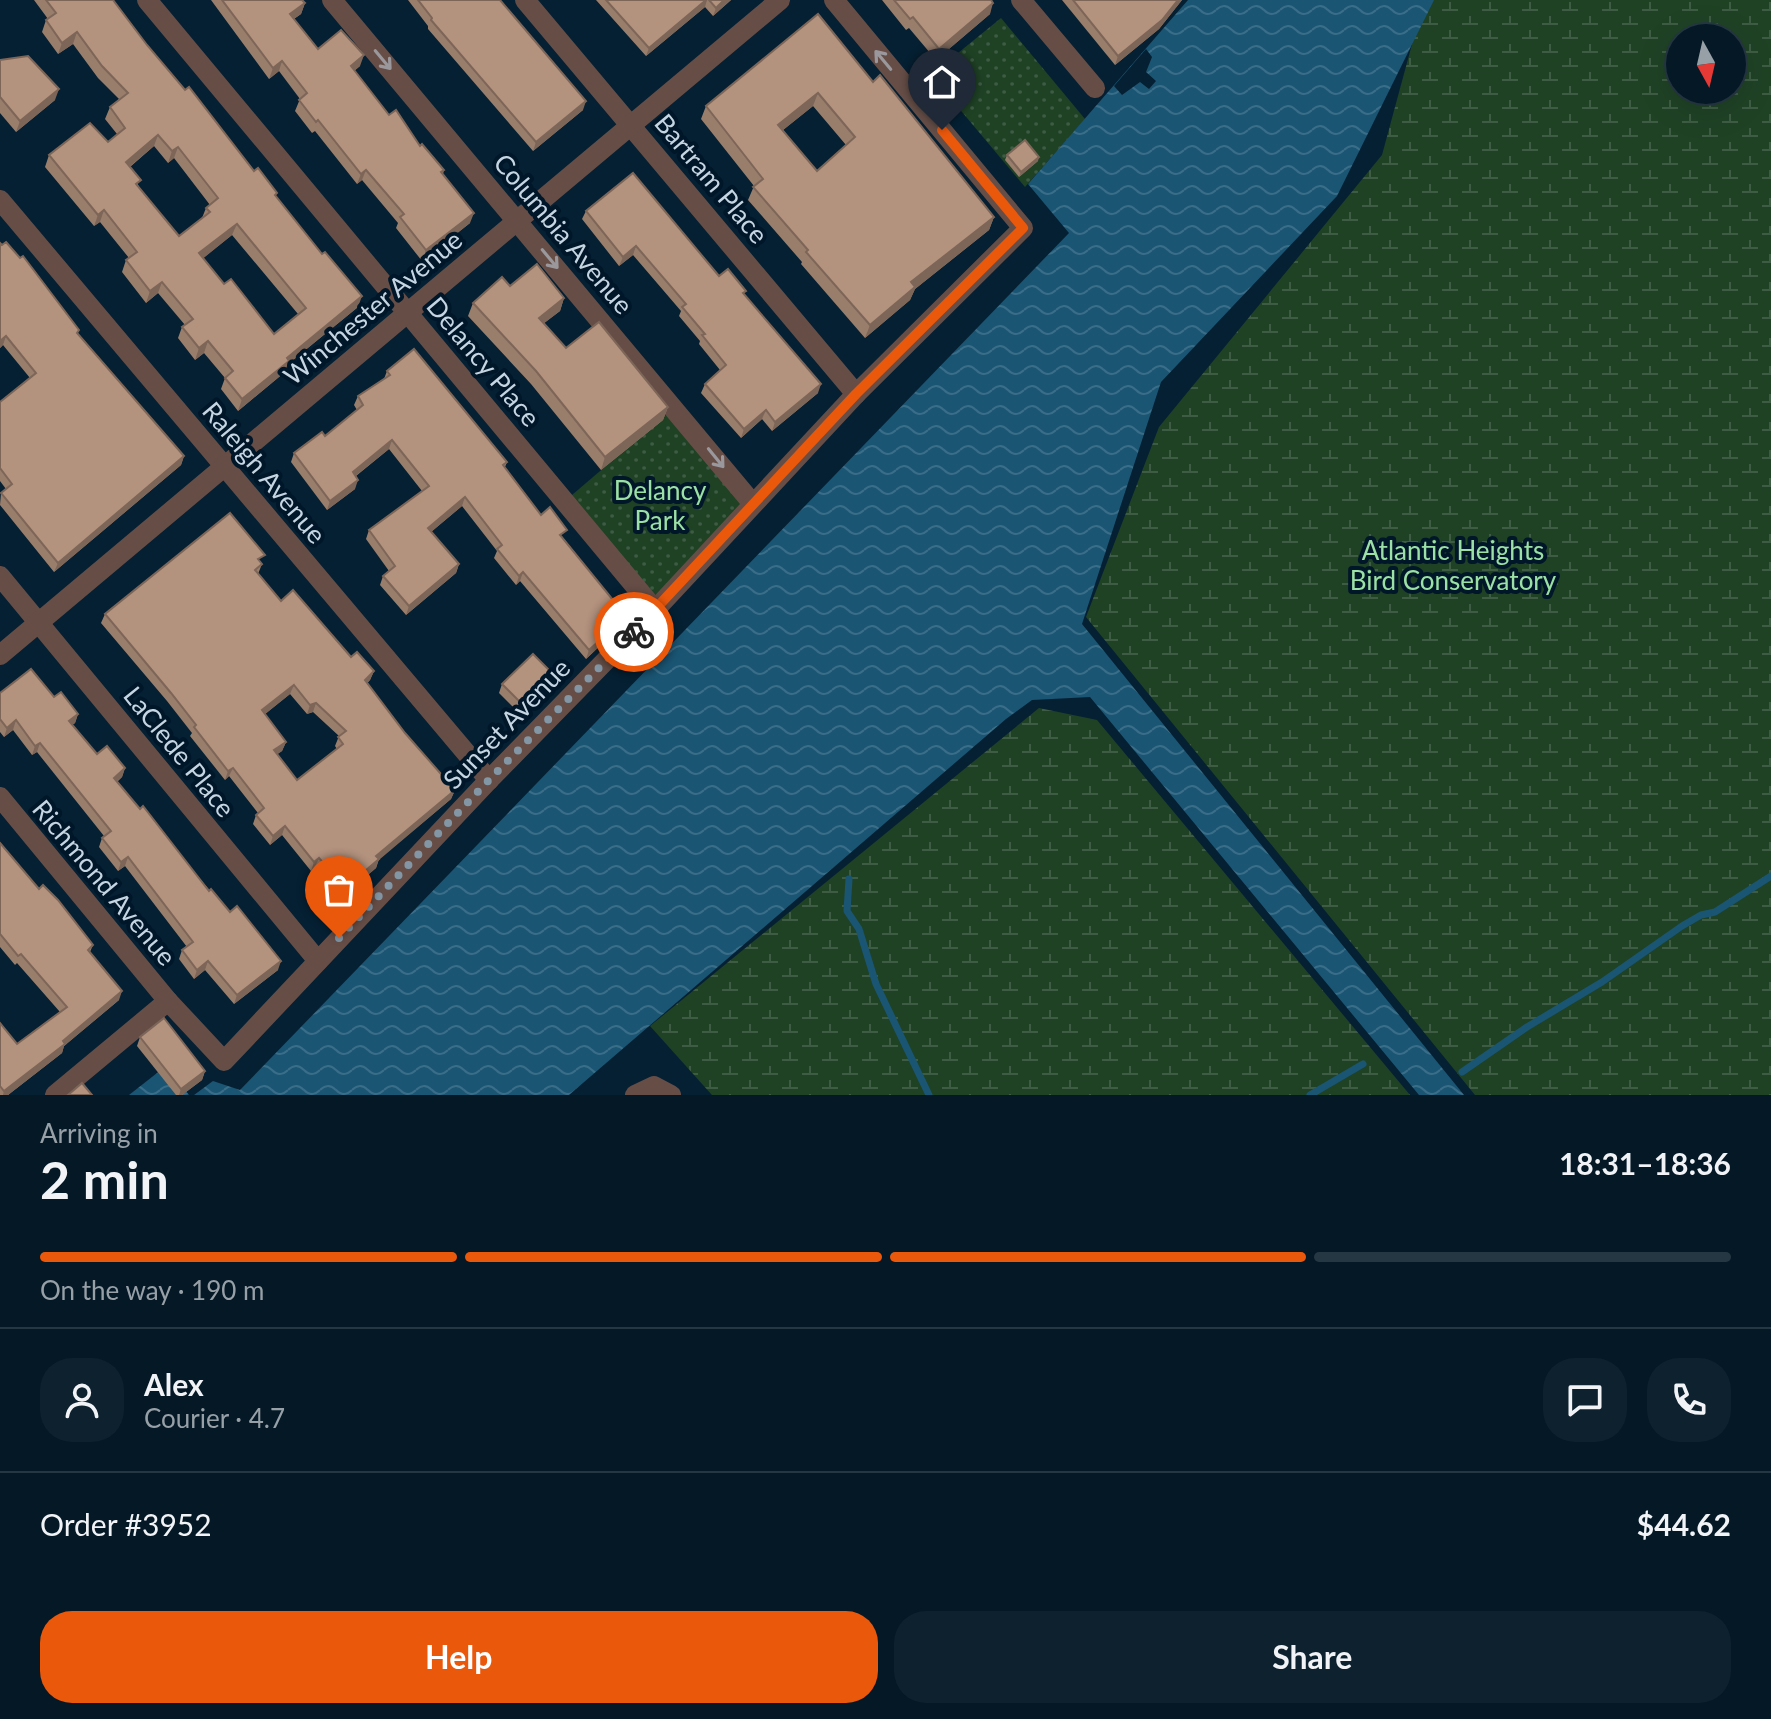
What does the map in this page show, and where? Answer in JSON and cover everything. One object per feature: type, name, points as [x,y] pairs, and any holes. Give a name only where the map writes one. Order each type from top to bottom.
[{"type":"street","name":"Delancy Place","points":[[147,0],[655,610]]},
{"type":"street","name":"Columbia Avenue","points":[[332,0],[753,504]]},
{"type":"street","name":"Bartram Place","points":[[525,0],[856,394]]},
{"type":"street","name":"Winchester Avenue","points":[[0,655],[780,0]]},
{"type":"street","name":"Sunset Avenue","points":[[168,1001],[224,1061],[489,780],[655,610],[856,394],[1023,228],[834,0]]},
{"type":"street","points":[[1021,0],[1095,88]]},
{"type":"street","name":"Raleigh Avenue","points":[[0,200],[489,780]]},
{"type":"street","name":"LaClede Place","points":[[0,576],[318,961]]},
{"type":"street","name":"Richmond Avenue","points":[[0,797],[168,1001]]},
{"type":"street","points":[[55,1095],[168,1001]]},
{"type":"green space","name":"Atlantic Heights Bird Conservatory","points":[[1424,0],[1771,0],[1771,1095],[1475,1095],[1086,617],[1159,427],[1382,155]]},
{"type":"green space","points":[[1001,18],[1085,119],[1025,187],[931,75]]},
{"type":"green space","name":"Delancy Park","points":[[675,407],[753,504],[655,610],[565,501]]},
{"type":"green space","points":[[1039,708],[1097,720],[1410,1095],[712,1095],[650,1026]]},
{"type":"water","points":[[1188,0],[1434,0],[1337,196],[1161,382],[1082,624],[1464,1095],[1419,1095],[1090,697],[1032,700],[1006,719],[569,1095],[194,1095],[213,1081],[240,1090],[1069,233],[1028,184]]},
{"type":"water","points":[[166,1066],[189,1095],[129,1095]]},
{"type":"pier","points":[[1146,49],[1152,57],[1146,72],[1156,81],[1149,89],[1140,82],[1122,95],[1114,86]]},
{"type":"building","points":[[46,0],[113,0],[185,90],[189,87],[254,171],[258,168],[277,193],[275,195],[322,254],[325,252],[362,296],[242,399],[225,378],[233,371],[208,341],[199,348],[182,327],[193,319],[162,282],[150,291],[126,260],[137,252],[104,210],[98,215],[49,155],[90,123],[108,142],[125,128],[110,107],[128,93],[102,66],[77,32],[62,43],[46,20],[56,13]],"holes":[[[158,135],[172,151],[178,147],[218,198],[206,208],[210,212],[179,236],[136,184],[141,180],[126,162]],[[237,224],[306,308],[274,334],[231,279],[224,284],[199,253]]]},
{"type":"building","points":[[222,0],[302,0],[305,3],[290,14],[318,49],[341,30],[364,55],[351,66],[389,115],[396,110],[420,146],[422,144],[444,170],[441,172],[474,213],[426,250],[400,217],[404,214],[366,170],[361,174],[299,100],[307,93],[282,61],[273,68]]},
{"type":"building","points":[[418,0],[500,0],[586,101],[536,142],[431,20]]},
{"type":"building","points":[[606,0],[706,0],[649,48]]},
{"type":"building","points":[[709,0],[724,0],[716,8]]},
{"type":"building","points":[[894,0],[991,0],[993,3],[939,49],[913,17],[910,19]]},
{"type":"building","points":[[1073,0],[1178,0],[1162,20],[1118,56]]},
{"type":"building","points":[[818,14],[873,82],[880,75],[994,217],[911,282],[915,287],[870,325],[753,187],[763,179],[706,106]],"holes":[[[818,93],[855,137],[817,171],[778,125]]]},
{"type":"building","points":[[28,56],[59,89],[20,121],[0,97],[0,60]]},
{"type":"building","points":[[1025,140],[1039,157],[1021,172],[1007,155]]},
{"type":"building","points":[[633,173],[719,276],[728,269],[746,291],[743,293],[821,384],[775,422],[766,410],[744,429],[705,384],[726,365],[682,307],[686,304],[636,246],[623,257],[586,211]]},
{"type":"building","points":[[6,242],[20,258],[23,256],[79,330],[77,333],[184,456],[58,563],[1,493],[12,484],[0,468],[0,402],[36,373],[6,336],[0,341],[0,243]]},
{"type":"building","points":[[537,264],[564,298],[539,318],[566,348],[599,322],[668,407],[605,457],[536,371],[473,303],[502,277],[510,286]]},
{"type":"building","points":[[414,349],[507,462],[503,465],[541,515],[550,507],[567,530],[560,535],[626,616],[589,650],[523,572],[519,576],[497,549],[502,545],[465,497],[428,528],[459,564],[409,606],[383,576],[395,566],[369,530],[429,486],[392,440],[353,472],[358,480],[330,501],[294,453],[322,432],[325,436],[363,405],[358,396],[390,375],[387,371]]},
{"type":"building","points":[[230,513],[265,555],[258,559],[262,564],[255,570],[281,601],[293,590],[351,657],[357,652],[374,671],[365,680],[405,733],[455,790],[376,856],[379,859],[345,888],[319,858],[314,862],[285,826],[273,836],[256,815],[264,808],[233,768],[228,771],[171,693],[105,614]],"holes":[[[294,685],[310,705],[316,703],[346,731],[338,737],[343,744],[297,780],[274,750],[286,742],[262,710]]]},
{"type":"building","points":[[533,654],[552,673],[521,703],[502,684]]},
{"type":"building","points":[[31,669],[54,697],[61,692],[78,714],[69,721],[97,754],[107,746],[125,768],[114,778],[140,809],[143,806],[209,891],[211,889],[230,912],[237,906],[281,961],[237,995],[208,961],[197,970],[182,950],[193,942],[128,857],[121,862],[102,838],[111,831],[40,743],[35,746],[16,720],[7,728],[0,719],[0,693]]},
{"type":"building","points":[[0,843],[39,889],[43,885],[58,900],[93,945],[88,950],[122,991],[63,1041],[65,1044],[4,1091],[0,1086],[0,1023],[17,1044],[67,1007],[0,934]]},
{"type":"building","points":[[164,1018],[205,1071],[181,1089],[140,1037]]},
{"type":"building","points":[[82,1083],[92,1095],[68,1095]]},
{"type":"waterway","points":[[1462,1072],[1527,1027],[1602,982],[1682,926],[1701,915],[1715,912],[1771,876]]},
{"type":"waterway","points":[[849,879],[847,911],[859,929],[876,984],[929,1095]]},
{"type":"waterway","points":[[1310,1095],[1363,1064]]},
{"type":"way so far","points":[[339,938],[634,632]]},
{"type":"route","points":[[634,632],[856,394],[1023,228],[942,130]]}]
